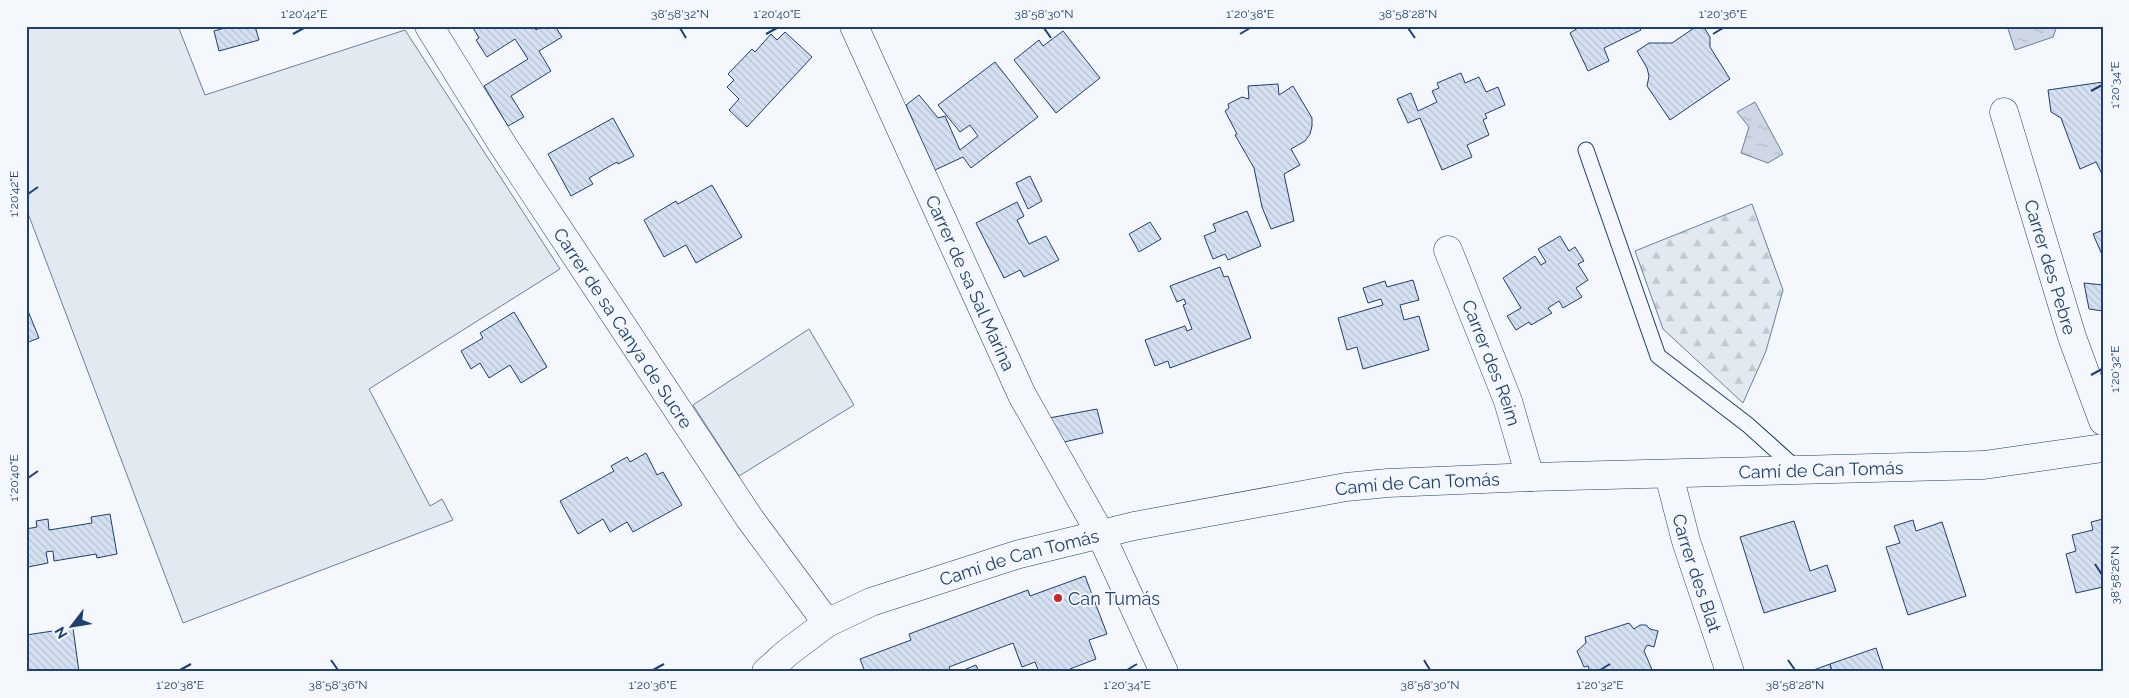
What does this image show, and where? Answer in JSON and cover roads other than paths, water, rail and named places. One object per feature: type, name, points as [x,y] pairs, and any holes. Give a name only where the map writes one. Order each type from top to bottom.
[{"type":"street","name":"Carrer de sa Canya de Sucre","points":[[429,26],[510,155],[750,519],[827,623]]},
{"type":"street","name":"Carrer de sa Sal Marina","points":[[854,26],[1022,395],[1100,533],[1164,672]]},
{"type":"street","name":"Carrer des Pebre","points":[[2004,112],[2072,336],[2103,421]]},
{"type":"street","name":"Carrer des Reim","points":[[1448,250],[1502,387],[1530,477]]},
{"type":"street","name":"Camí de Can Tomás","points":[[766,672],[787,653],[827,623],[871,602],[1016,555],[1100,533],[1346,487],[1388,483],[1530,477],[1669,475],[1984,465],[2103,448]]},
{"type":"street","name":"Carrer des Blat","points":[[1669,475],[1686,541],[1730,672]]},
{"type":"lane","points":[[1586,150],[1658,356],[1748,425],[1800,471]]},
{"type":"water","points":[[2017,26],[2057,26],[2053,37],[2015,50],[2008,29]]},
{"type":"water","points":[[1755,102],[1783,154],[1768,163],[1741,153],[1749,127],[1737,112]]},
{"type":"place","name":"Can Tumás","points":[[1058,598]]}]
